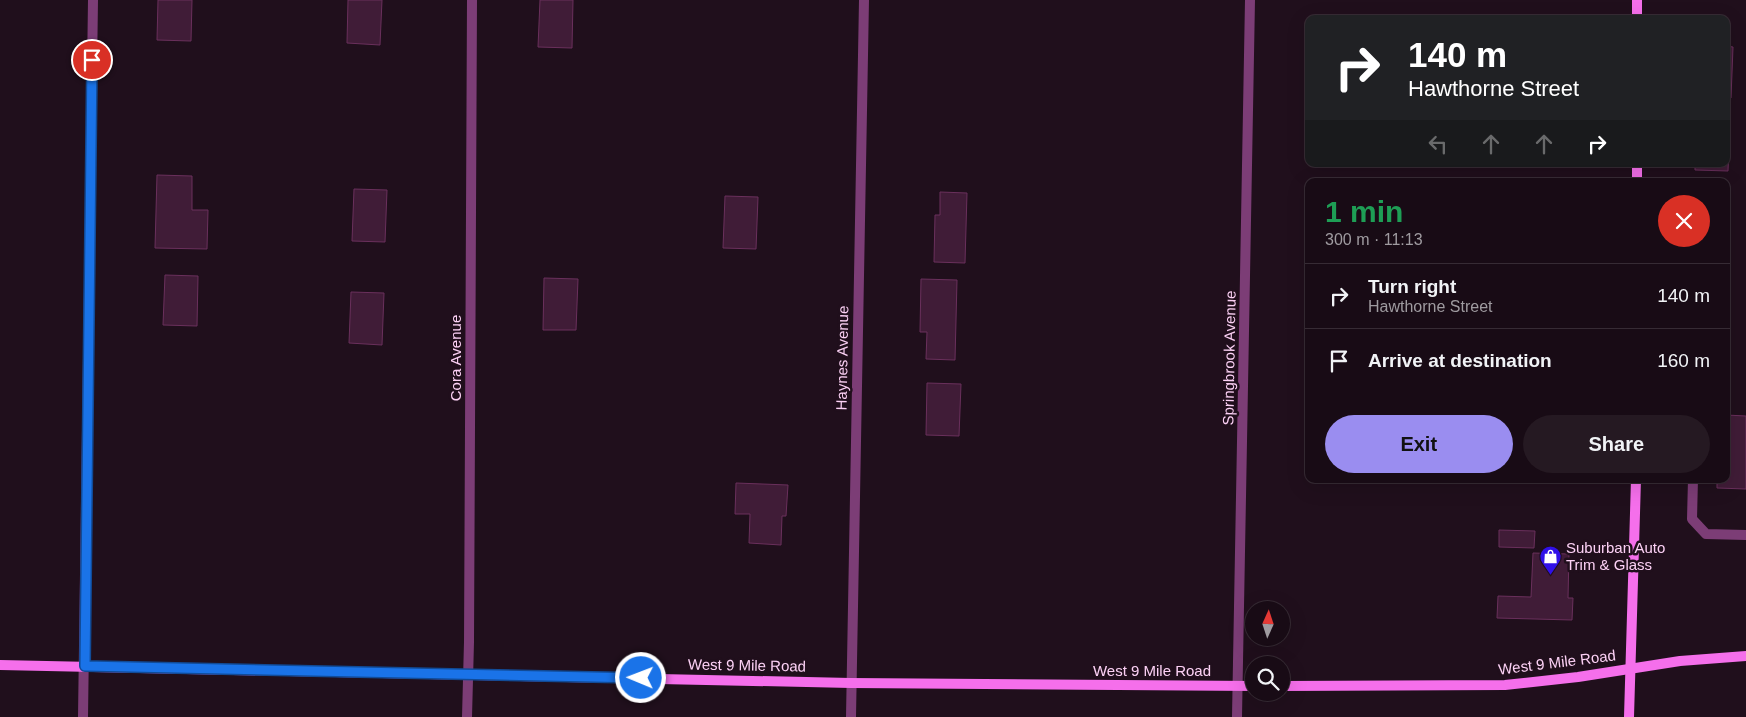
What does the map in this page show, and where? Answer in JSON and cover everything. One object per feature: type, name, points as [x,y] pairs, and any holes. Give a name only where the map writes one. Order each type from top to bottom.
[{"type":"street","points":[[83,717],[93,0]]},
{"type":"street","name":"Cora Avenue","points":[[467,717],[472,0]]},
{"type":"street","name":"Haynes Avenue","points":[[850,717],[864,0]]},
{"type":"street","name":"Springbrook Avenue","points":[[1237,717],[1250,0]]},
{"type":"street","points":[[1637,0],[1637,15]]},
{"type":"street","points":[[1629,717],[1636,483]]},
{"type":"street","points":[[1693,483],[1692,519],[1706,534],[1746,536]]},
{"type":"street","name":"West 9 Mile Road","points":[[1290,686],[1505,685],[1578,677],[1680,661],[1746,656]]},
{"type":"street","name":"West 9 Mile Road","points":[[0,665],[851,682],[1245,686]]},
{"type":"building","points":[[158,0],[192,0],[191,41],[157,40]]},
{"type":"building","points":[[348,0],[382,0],[380,45],[347,43]]},
{"type":"building","points":[[540,0],[573,0],[572,48],[538,47]]},
{"type":"building","points":[[1730,47],[1733,47],[1730,98]]},
{"type":"building","points":[[1695,167],[1728,167],[1728,171],[1695,170]]},
{"type":"building","points":[[157,175],[192,176],[192,210],[208,210],[207,249],[155,248]]},
{"type":"building","points":[[354,189],[387,190],[385,242],[352,241]]},
{"type":"building","points":[[940,192],[967,193],[965,263],[934,262],[935,215],[940,215]]},
{"type":"building","points":[[725,196],[758,197],[756,249],[723,248]]},
{"type":"building","points":[[165,275],[198,276],[197,326],[163,325]]},
{"type":"building","points":[[544,278],[578,279],[576,330],[543,330]]},
{"type":"building","points":[[921,279],[957,280],[955,360],[926,359],[927,332],[920,332]]},
{"type":"building","points":[[351,292],[384,293],[382,345],[349,343]]},
{"type":"building","points":[[927,383],[961,384],[959,436],[926,435]]},
{"type":"building","points":[[1730,415],[1746,416],[1746,489],[1717,488],[1717,483],[1730,483]]},
{"type":"building","points":[[736,483],[788,485],[786,516],[782,516],[781,545],[749,543],[750,514],[735,514]]},
{"type":"building","points":[[1499,530],[1535,531],[1534,548],[1499,547]]},
{"type":"building","name":"Suburban Auto Trim & Glass","points":[[1533,553],[1569,554],[1568,598],[1573,598],[1572,620],[1497,618],[1498,596],[1531,597]]},
{"type":"place","name":"Suburban Auto Trim & Glass","points":[[1550,575]]},
{"type":"route","points":[[92,60],[85,666],[641,678]]}]
